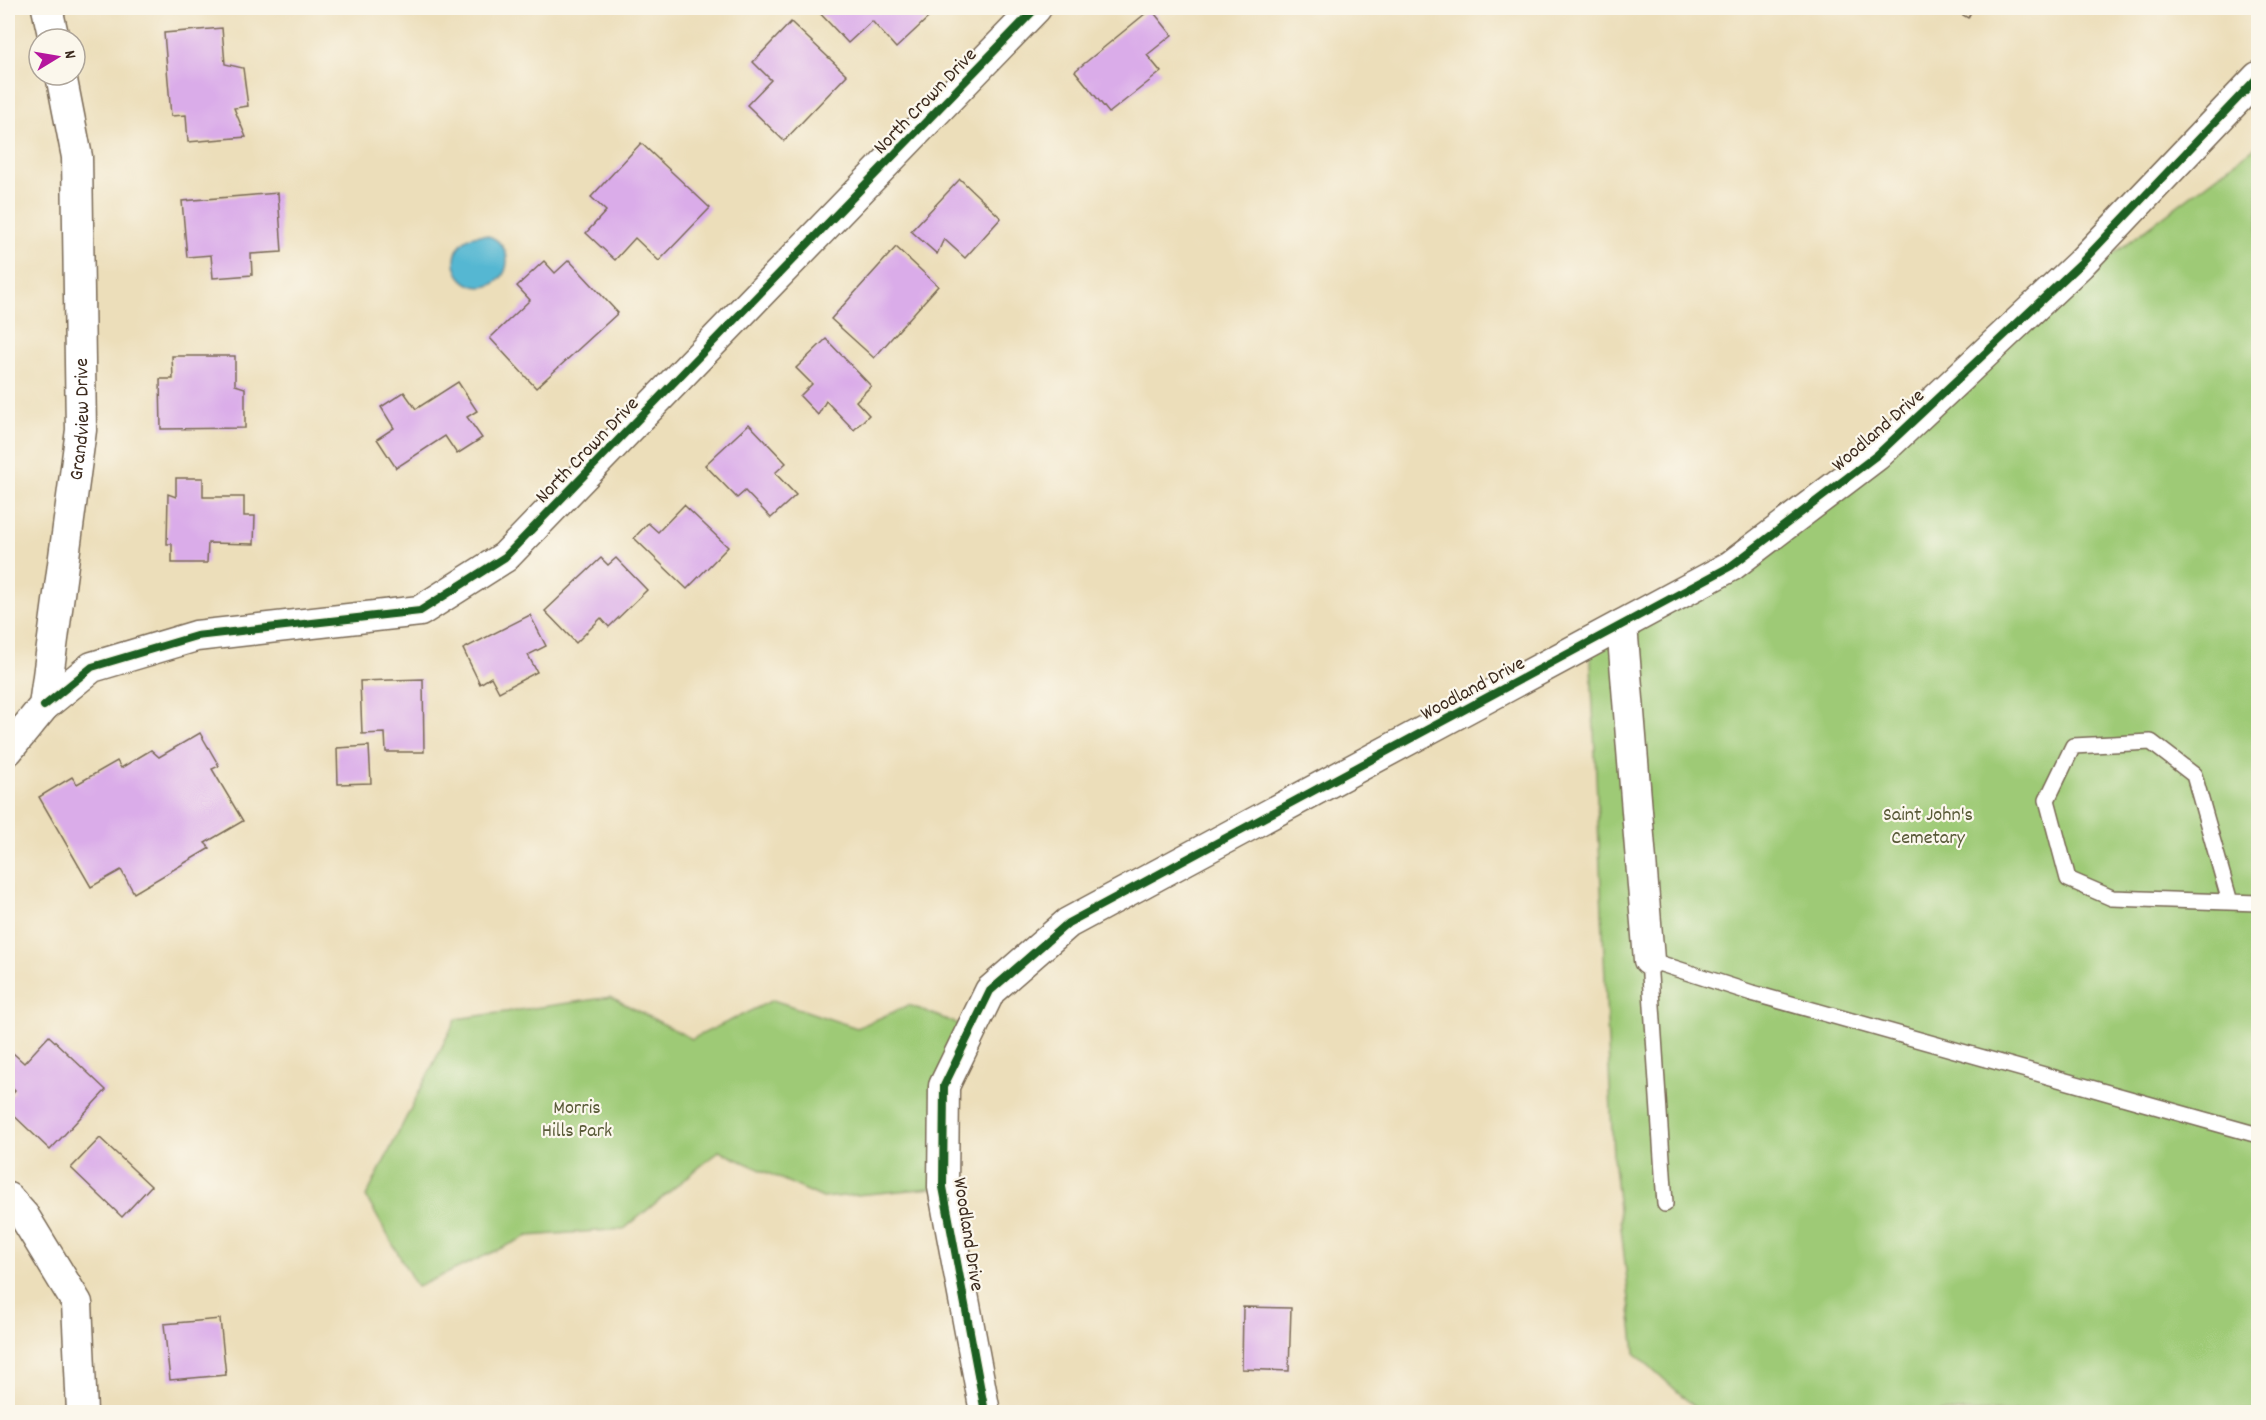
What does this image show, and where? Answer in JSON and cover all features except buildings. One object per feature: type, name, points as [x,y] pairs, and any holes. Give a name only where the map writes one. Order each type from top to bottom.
[{"type":"street","points":[[47,8],[51,27]]},
{"type":"street","name":"North Crown Drive","points":[[44,706],[92,667],[196,636],[420,611],[505,557],[1036,8]]},
{"type":"street","name":"Woodland Drive","points":[[985,1413],[943,1187],[944,1086],[990,991],[1068,923],[1731,566],[1877,455],[2080,264],[2259,77]]},
{"type":"street","name":"Grandview Drive","points":[[44,706],[81,430],[76,157],[63,87]]},
{"type":"street","points":[[1622,625],[1649,960]]},
{"type":"street","points":[[8,750],[44,706]]},
{"type":"street","points":[[8,1198],[24,1216],[77,1303],[82,1413]]},
{"type":"lane","points":[[2230,902],[2194,775],[2151,742],[2073,746],[2047,800],[2068,879],[2112,898],[2259,903]]},
{"type":"lane","points":[[1665,1204],[1649,960],[1763,996],[2259,1135]]},
{"type":"green space","name":"Saint John's Cemetary","points":[[2258,145],[2258,1412],[1700,1412],[1635,1353],[1613,1156],[1590,642],[1788,523],[1998,341]]},
{"type":"green space","name":"Morris Hills Park","points":[[611,997],[692,1039],[773,1000],[857,1028],[909,1005],[971,1029],[944,1086],[943,1187],[823,1198],[719,1151],[624,1229],[528,1236],[417,1287],[366,1197],[456,1019]]},
{"type":"water","points":[[481,235],[495,239],[503,247],[507,261],[503,275],[495,283],[481,287],[467,283],[459,275],[455,261],[459,247],[467,239]]},
{"type":"cycle path","points":[[44,706],[92,667],[196,636],[420,611],[505,557],[1036,8]]},
{"type":"cycle path","points":[[985,1412],[943,1187],[944,1086],[990,991],[1068,923],[1731,566],[1877,455],[2080,264],[2258,77]]}]
